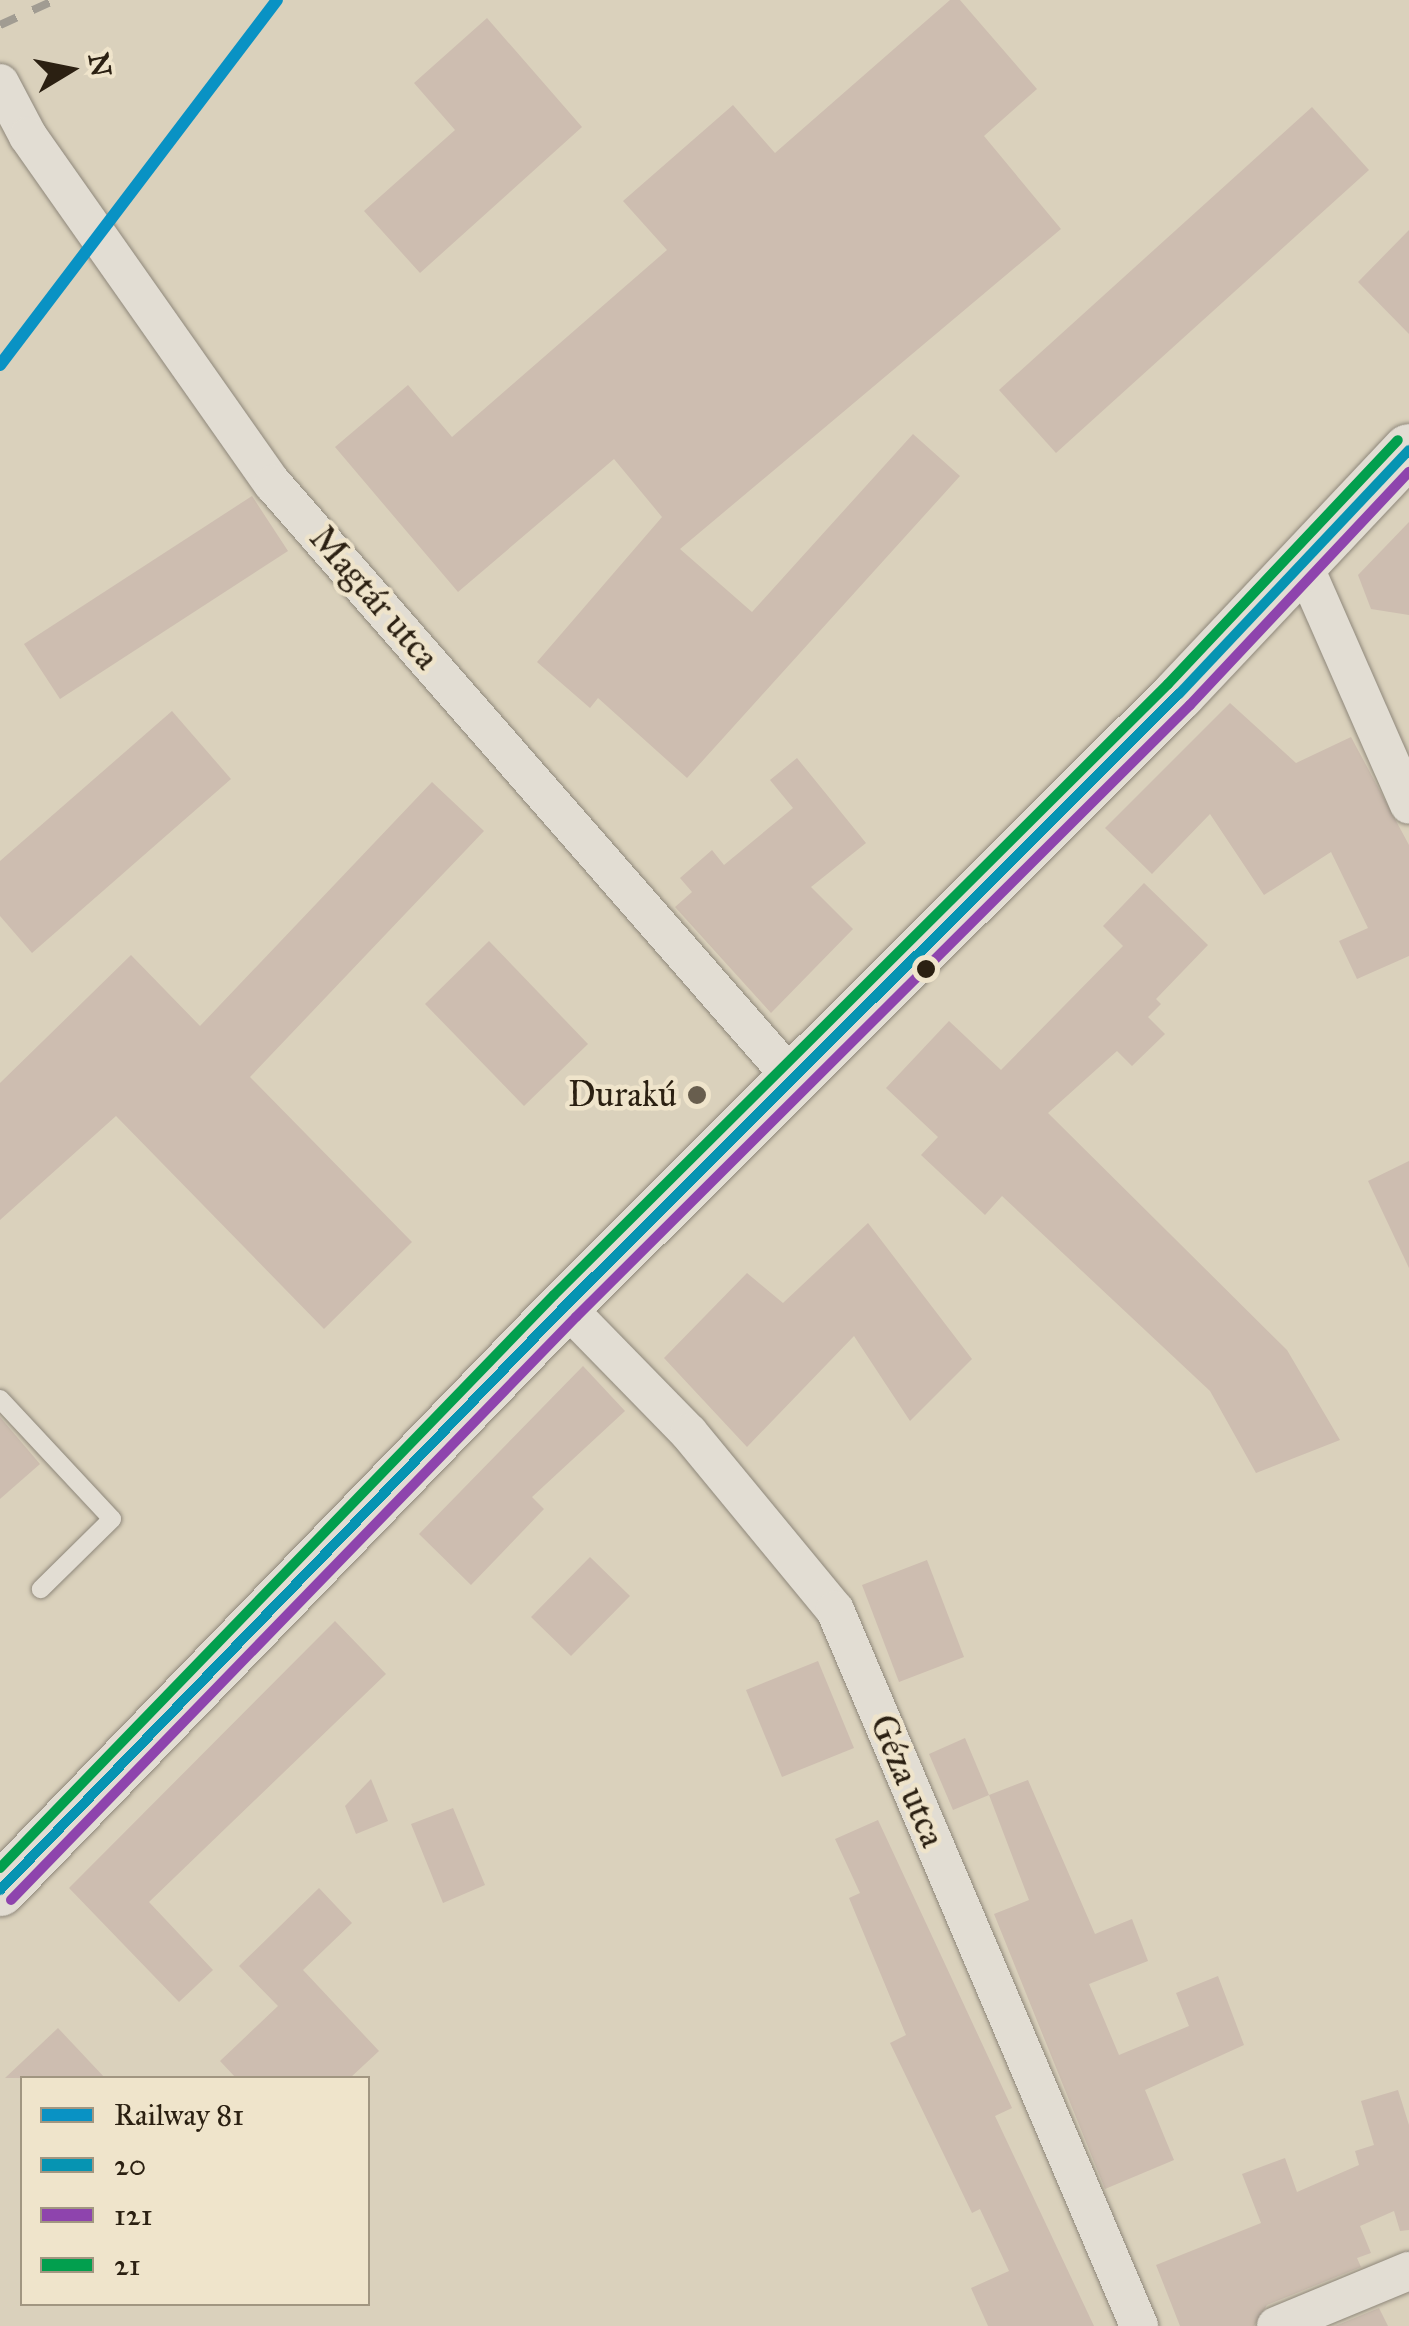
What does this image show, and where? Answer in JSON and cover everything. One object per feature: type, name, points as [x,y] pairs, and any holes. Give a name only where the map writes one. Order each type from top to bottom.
[{"type":"main road","points":[[0,1890],[565,1306],[1409,450]]},
{"type":"street","name":"Magtár utca","points":[[0,82],[28,136],[273,484],[793,1079]]},
{"type":"street","points":[[1302,561],[1409,805]]},
{"type":"street","name":"Géza utca","points":[[565,1306],[690,1432],[834,1610],[1139,2326]]},
{"type":"street","points":[[1276,2326],[1409,2270]]},
{"type":"lane","points":[[0,1399],[112,1518],[41,1589]]},
{"type":"building","points":[[950,0],[960,0],[1037,89],[984,136],[1061,229],[680,549],[752,612],[913,434],[960,476],[687,778],[598,698],[590,708],[537,662],[662,517],[614,459],[458,592],[335,447],[408,385],[452,437],[667,250],[623,201],[733,105],[775,153]]},
{"type":"building","points":[[487,18],[582,127],[420,273],[364,211],[455,130],[414,83]]},
{"type":"building","points":[[1312,107],[1369,170],[1056,453],[999,390]]},
{"type":"building","points":[[1409,230],[1409,334],[1358,282]]},
{"type":"building","points":[[252,496],[288,551],[60,699],[24,644]]},
{"type":"building","points":[[1409,522],[1409,615],[1371,609],[1358,575]]},
{"type":"building","points":[[1230,703],[1296,763],[1351,737],[1409,845],[1409,956],[1357,979],[1339,941],[1368,928],[1331,852],[1264,895],[1210,814],[1152,874],[1105,828]]},
{"type":"building","points":[[172,711],[231,779],[32,953],[0,916],[0,861]]},
{"type":"building","points":[[797,758],[866,843],[811,887],[853,929],[771,1013],[675,907],[692,892],[680,878],[712,850],[724,865],[793,808],[770,780]]},
{"type":"building","points":[[432,782],[484,831],[250,1077],[412,1242],[324,1329],[116,1116],[0,1220],[0,1083],[131,955],[200,1026]]},
{"type":"building","points":[[1144,883],[1208,945],[1156,999],[1161,1004],[1148,1017],[1165,1034],[1132,1066],[1117,1051],[1048,1113],[1287,1350],[1340,1440],[1256,1473],[1210,1391],[1002,1196],[985,1215],[921,1155],[938,1137],[886,1088],[949,1021],[1001,1070],[1123,946],[1103,926]]},
{"type":"building","points":[[489,941],[588,1044],[524,1106],[425,1004]]},
{"type":"building","points":[[1409,1161],[1409,1268],[1368,1181]]},
{"type":"building","points":[[868,1223],[972,1359],[910,1421],[854,1336],[747,1447],[664,1358],[747,1273],[783,1303]]},
{"type":"building","points":[[583,1366],[625,1411],[532,1497],[544,1509],[471,1585],[419,1534]]},
{"type":"building","points":[[0,1417],[40,1464],[0,1499]]},
{"type":"building","points":[[590,1557],[630,1596],[571,1656],[531,1617]]},
{"type":"building","points":[[927,1560],[964,1657],[899,1682],[862,1585]]},
{"type":"building","points":[[335,1621],[386,1674],[149,1902],[213,1970],[179,2002],[69,1888]]},
{"type":"building","points":[[818,1661],[854,1748],[782,1777],[746,1690]]},
{"type":"building","points":[[965,1738],[989,1795],[953,1810],[929,1754]]},
{"type":"building","points":[[371,1779],[388,1821],[356,1834],[345,1806]]},
{"type":"building","points":[[1028,1780],[1095,1934],[1132,1919],[1148,1961],[1089,1984],[1119,2055],[1189,2026],[1176,1993],[1218,1976],[1244,2045],[1145,2090],[1174,2160],[1105,2189],[994,1914],[1029,1900],[989,1795]]},
{"type":"building","points":[[453,1808],[485,1885],[443,1903],[411,1824]]},
{"type":"building","points":[[878,1820],[1012,2108],[995,2116],[1094,2326],[988,2326],[971,2288],[1009,2271],[980,2209],[972,2213],[890,2043],[906,2035],[849,1898],[860,1893],[835,1839]]},
{"type":"building","points":[[319,1888],[352,1923],[303,1970],[379,2051],[352,2076],[234,2076],[220,2061],[278,2006],[239,1966]]},
{"type":"building","points":[[58,2028],[103,2076],[20,2076],[5,2078]]},
{"type":"building","points":[[1398,2090],[1409,2125],[1409,2230],[1400,2231],[1394,2211],[1360,2226],[1371,2253],[1357,2258],[1361,2267],[1267,2305],[1254,2326],[1180,2326],[1156,2265],[1261,2223],[1242,2174],[1285,2158],[1297,2192],[1359,2165],[1355,2151],[1374,2145],[1361,2101]]},
{"type":"building","points":[[1379,2308],[1388,2326],[1335,2326]]},
{"type":"railway","points":[[0,25],[55,0]]},
{"type":"rail line","name":"81","points":[[0,365],[277,0]]},
{"type":"transit line","name":"21","points":[[0,1868],[554,1295],[1168,684],[1398,440]]},
{"type":"transit line","name":"20","points":[[0,1890],[565,1306],[1179,694],[1409,450]]},
{"type":"transit line","name":"121","points":[[11,1900],[576,1317],[1190,705],[1409,472]]},
{"type":"place","name":"Durakú","points":[[697,1095]]}]
